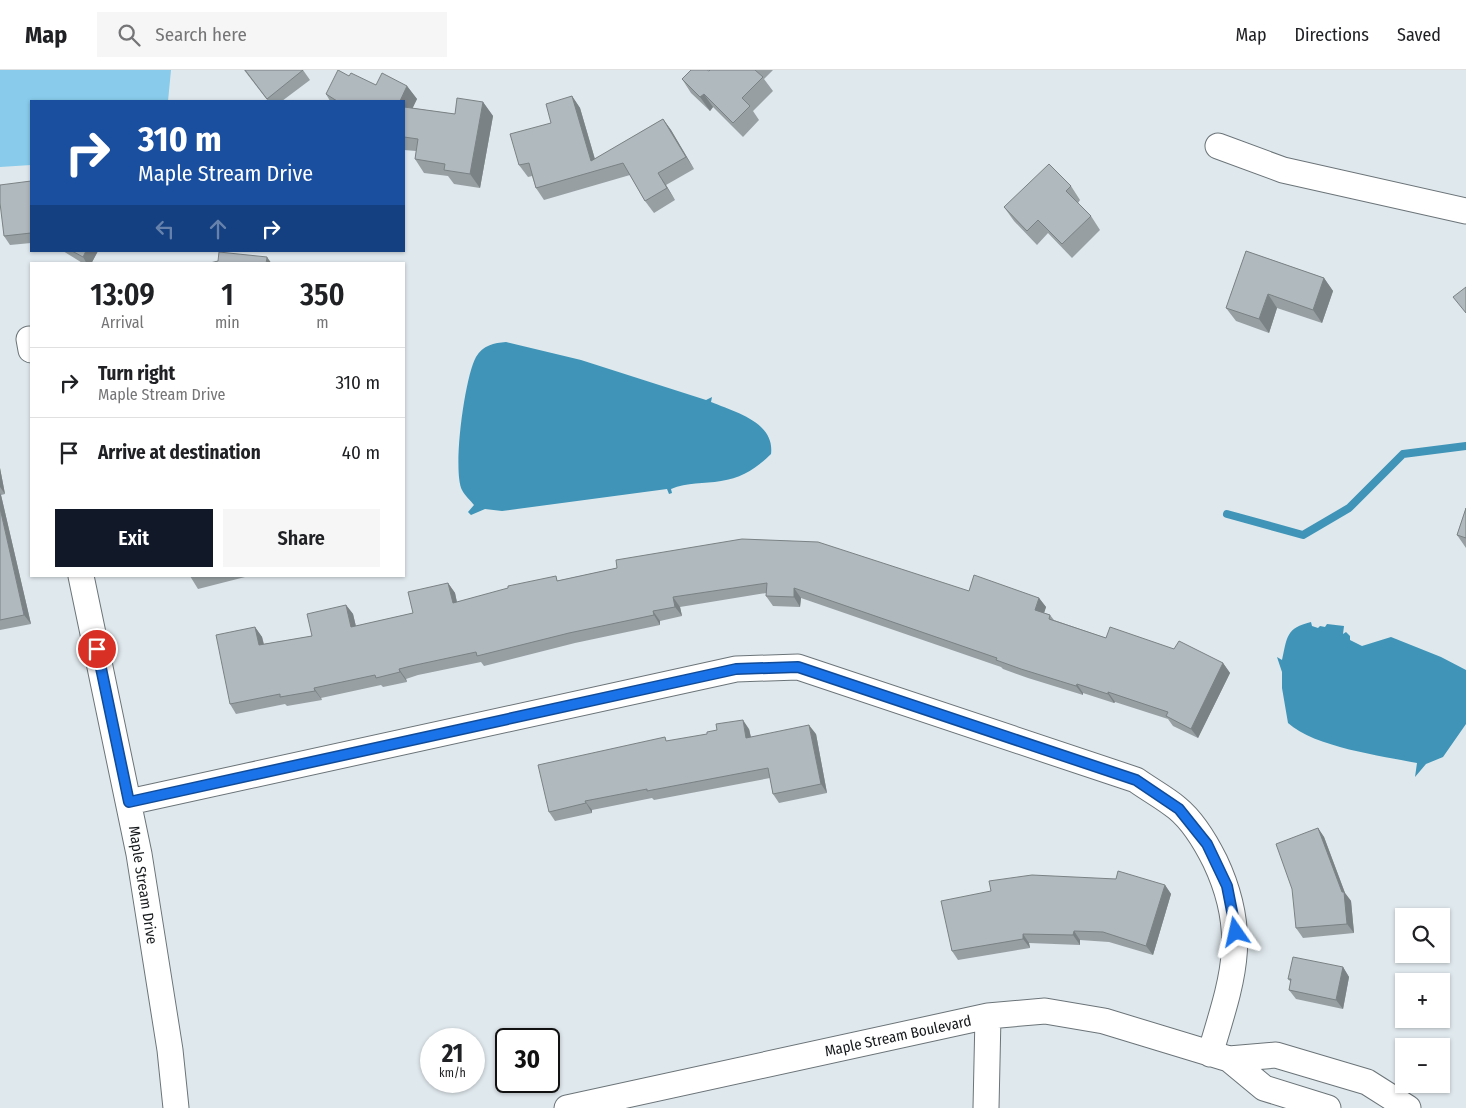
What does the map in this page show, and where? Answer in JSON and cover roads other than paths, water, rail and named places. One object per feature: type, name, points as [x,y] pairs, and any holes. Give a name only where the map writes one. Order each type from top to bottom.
[{"type":"street","points":[[1218,146],[1283,170],[1466,211]]},
{"type":"street","name":"Maple Stream Drive","points":[[81,577],[129,802],[168,1040],[176,1108]]},
{"type":"street","points":[[129,802],[736,669],[798,667],[1136,780],[1179,809],[1207,844],[1227,886],[1236,932],[1232,980],[1220,1056]]},
{"type":"street","name":"Maple Stream Boulevard","points":[[567,1108],[988,1016],[1045,1011],[1104,1021],[1220,1056],[1276,1055],[1367,1082],[1408,1108]]},
{"type":"street","points":[[986,1108],[988,1016]]},
{"type":"street","name":"Maple Stream Boulevard","points":[[1220,1056],[1264,1088],[1328,1108]]},
{"type":"waterway","points":[[1227,514],[1303,535],[1349,508],[1403,454],[1466,446]]}]
